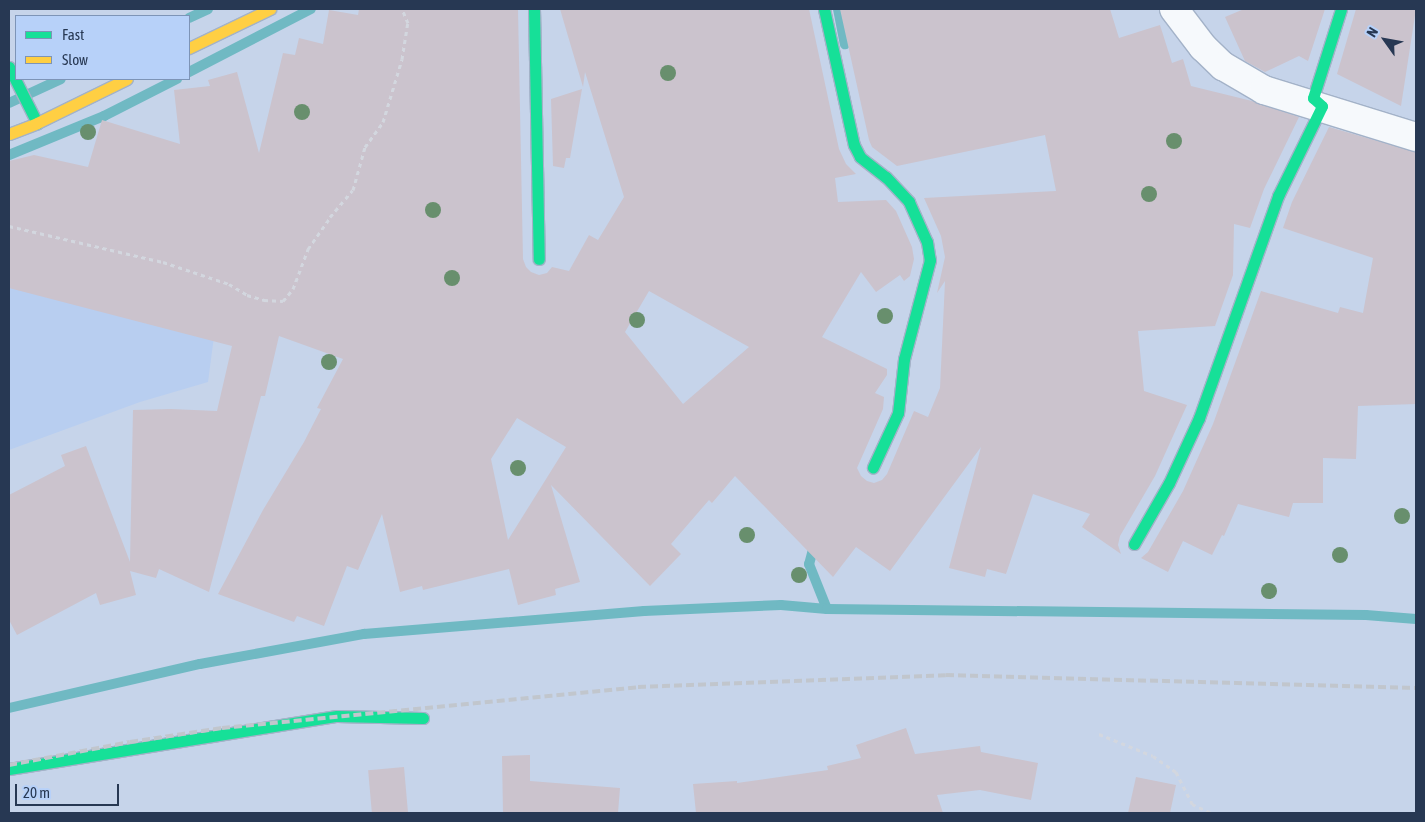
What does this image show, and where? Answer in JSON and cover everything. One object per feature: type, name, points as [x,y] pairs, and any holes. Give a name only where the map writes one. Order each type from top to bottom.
[{"type":"street","points":[[190,48],[270,9]]},
{"type":"street","points":[[534,9],[539,259]]},
{"type":"street","points":[[824,9],[854,145],[860,157],[886,177],[910,202],[927,242],[930,260],[904,359],[898,413],[873,467]]},
{"type":"street","points":[[1174,9],[1203,48],[1223,66],[1264,90],[1322,106],[1416,137]]},
{"type":"street","points":[[1322,106],[1313,98],[1341,9]]},
{"type":"street","points":[[9,67],[15,79]]},
{"type":"street","points":[[16,80],[37,123]]},
{"type":"street","points":[[9,134],[37,123],[125,80]]},
{"type":"street","points":[[1134,544],[1169,482],[1199,418],[1278,196],[1322,106]]},
{"type":"street","points":[[9,769],[337,716],[422,718]]},
{"type":"path","points":[[9,226],[162,262],[229,284],[248,295],[264,300],[283,301],[293,289],[308,249],[330,217],[353,190],[365,147],[383,122],[402,59],[408,23],[402,9]]},
{"type":"path","points":[[1099,734],[1154,756],[1176,772],[1192,804],[1211,813]]},
{"type":"shaded area","points":[[9,243],[214,281],[220,291],[208,382],[140,402],[9,450]]},
{"type":"building","points":[[359,9],[518,9],[523,259],[526,267],[531,272],[539,275],[547,273],[552,267],[569,271],[589,235],[598,240],[624,197],[585,72],[583,87],[560,9],[809,9],[839,149],[846,164],[856,174],[835,178],[838,202],[886,200],[896,211],[912,247],[914,259],[910,276],[904,281],[900,275],[876,292],[861,272],[822,337],[887,369],[887,375],[875,393],[884,397],[883,409],[857,468],[861,476],[867,481],[874,483],[882,480],[887,474],[914,411],[928,417],[940,388],[945,281],[937,293],[945,257],[941,236],[924,198],[1056,191],[1045,135],[897,166],[872,147],[840,9],[1110,9],[1119,38],[1160,25],[1172,63],[1183,59],[1191,86],[1252,101],[1299,117],[1264,189],[1250,228],[1234,224],[1233,275],[1215,326],[1138,331],[1144,391],[1187,405],[1155,476],[1120,536],[1118,545],[1121,554],[1082,527],[1090,514],[1033,494],[1006,574],[987,569],[985,577],[949,568],[981,447],[890,571],[856,547],[833,577],[735,476],[712,503],[709,500],[671,544],[681,554],[650,586],[551,485],[580,582],[555,589],[556,595],[518,605],[509,569],[423,590],[422,586],[400,592],[382,514],[358,570],[347,566],[324,626],[297,616],[294,622],[218,594],[263,510],[304,442],[321,409],[317,408],[343,359],[279,336],[265,396],[261,396],[209,592],[159,569],[156,578],[130,571],[136,595],[100,605],[96,593],[17,635],[9,620],[9,495],[65,466],[61,455],[86,446],[130,562],[133,410],[217,411],[232,346],[9,288],[9,161],[34,155],[88,167],[102,120],[180,144],[174,90],[210,86],[208,80],[237,72],[259,153],[283,53],[295,55],[299,38],[323,44],[329,10],[358,15]],"holes":[[[649,291],[749,347],[683,404],[625,332]],[[517,418],[566,447],[508,540],[491,459]]]},
{"type":"building","points":[[1244,9],[1325,9],[1308,61],[1299,56],[1265,72],[1245,61],[1225,17]]},
{"type":"building","points":[[1356,9],[1416,9],[1401,106],[1337,74]]},
{"type":"building","points":[[582,89],[570,158],[566,158],[564,168],[553,166],[551,99]]},
{"type":"building","points":[[1329,127],[1416,152],[1416,404],[1358,406],[1356,459],[1323,458],[1323,503],[1293,503],[1289,517],[1238,504],[1224,536],[1222,535],[1212,555],[1183,541],[1168,572],[1141,558],[1148,552],[1183,491],[1213,424],[1261,291],[1338,313],[1340,307],[1363,313],[1373,258],[1283,228],[1292,202]]},
{"type":"building","points":[[906,728],[915,754],[980,746],[981,752],[1038,763],[1031,800],[980,790],[937,795],[943,813],[696,813],[693,784],[737,781],[737,783],[828,770],[827,766],[861,758],[856,745]]},
{"type":"building","points":[[530,755],[530,781],[620,788],[618,813],[503,813],[502,756]]},
{"type":"building","points":[[404,767],[408,813],[372,813],[368,770]]},
{"type":"building","points":[[1136,777],[1176,785],[1170,813],[1128,813]]},
{"type":"waterway","points":[[190,18],[208,9]]},
{"type":"waterway","points":[[190,71],[311,9]]},
{"type":"waterway","points":[[838,9],[845,44]]},
{"type":"waterway","points":[[9,103],[59,80]]},
{"type":"waterway","points":[[9,155],[104,116],[175,80]]},
{"type":"waterway","points":[[815,542],[809,564],[827,609]]},
{"type":"waterway","points":[[9,708],[200,664],[364,634],[644,611],[781,605],[827,609],[1366,615],[1416,619]]},
{"type":"railway","points":[[9,765],[130,742],[222,728],[638,687],[946,675],[1416,688]]},
{"type":"traffic: fast","points":[[534,9],[539,259]]},
{"type":"traffic: fast","points":[[824,9],[854,145],[860,157],[886,177],[909,202],[927,242],[930,260],[904,359],[898,413],[873,467]]},
{"type":"traffic: fast","points":[[1134,544],[1169,483],[1199,418],[1278,196],[1322,106],[1313,98],[1341,9]]},
{"type":"traffic: fast","points":[[9,67],[15,79]]},
{"type":"traffic: fast","points":[[16,80],[37,123]]},
{"type":"traffic: fast","points":[[9,769],[337,716],[423,718]]},
{"type":"traffic: slow","points":[[190,48],[270,9]]},
{"type":"traffic: slow","points":[[9,134],[37,123],[125,80]]}]
